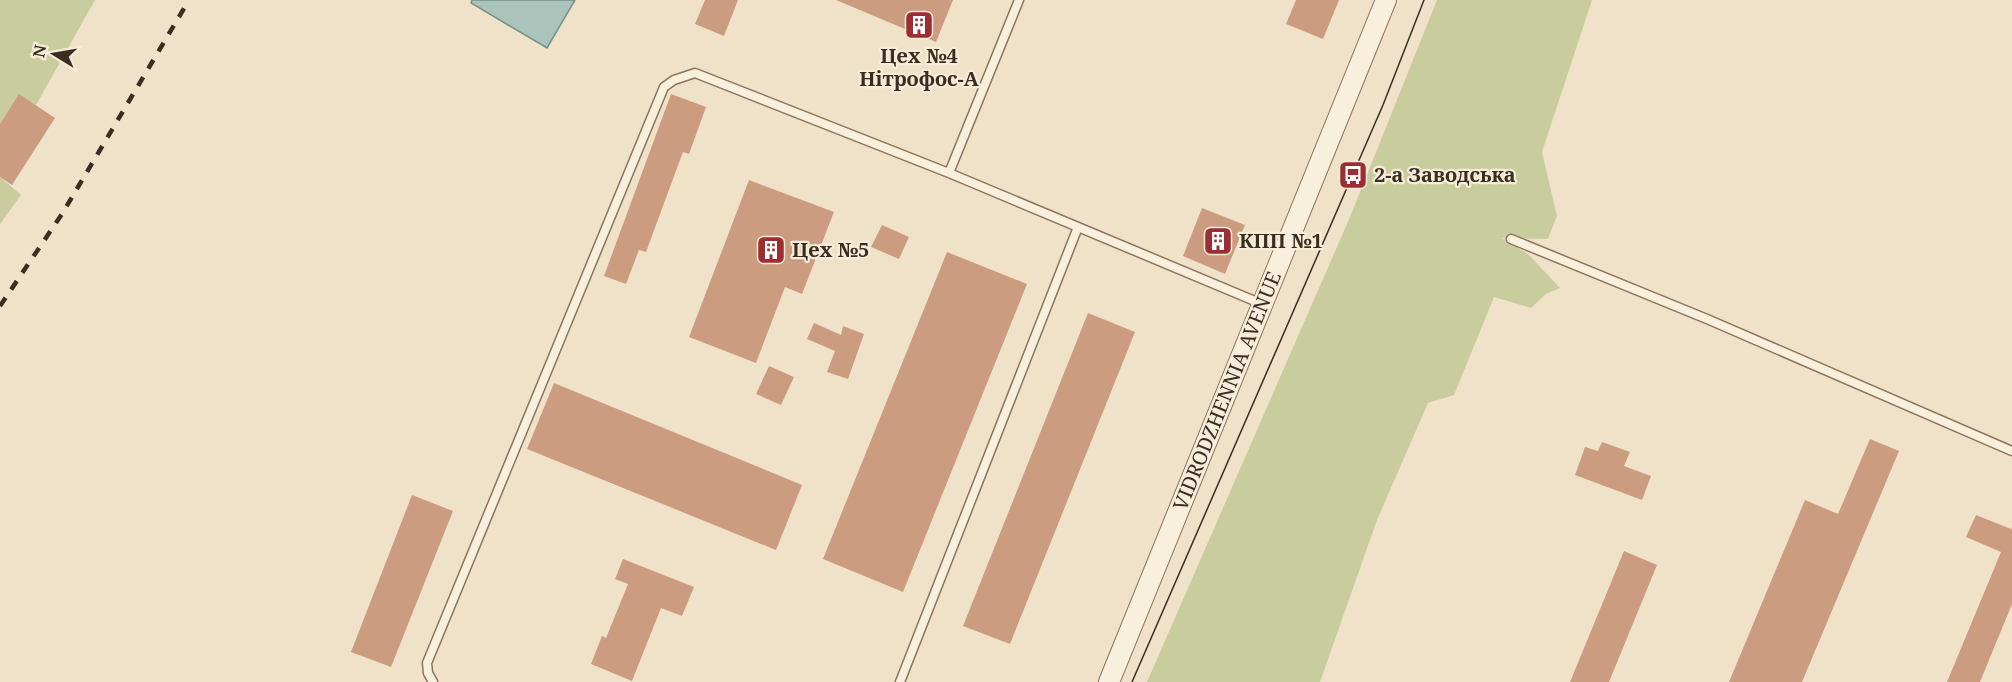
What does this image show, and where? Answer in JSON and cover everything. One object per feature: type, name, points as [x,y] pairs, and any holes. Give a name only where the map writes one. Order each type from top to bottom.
[{"type":"street","name":"VIDRODZHENNIA AVENUE","points":[[1109,682],[1386,0]]},
{"type":"lane","points":[[949,173],[1019,0]]},
{"type":"lane","points":[[433,682],[426,663],[664,87],[684,75],[695,73],[949,173],[1263,304]]},
{"type":"lane","points":[[900,682],[1078,227]]},
{"type":"lane","points":[[1511,239],[1717,323],[2012,451]]},
{"type":"green space","points":[[0,0],[95,0],[36,105],[19,95],[0,124]]},
{"type":"green space","points":[[1437,0],[1592,0],[1542,152],[1557,216],[1548,239],[1502,238],[1529,255],[1560,288],[1546,294],[1531,308],[1494,297],[1454,395],[1428,403],[1377,520],[1320,682],[1147,682],[1350,217]]},
{"type":"green space","points":[[0,177],[21,195],[0,224]]},
{"type":"water","points":[[472,0],[575,0],[547,48],[471,3]]},
{"type":"building","points":[[705,0],[738,0],[724,36],[695,24]]},
{"type":"building","name":"Цех №4 Нітрофос-А","points":[[836,0],[953,0],[936,42]]},
{"type":"building","points":[[1296,0],[1339,0],[1323,39],[1286,24]]},
{"type":"building","points":[[19,94],[55,118],[12,185],[0,177],[0,124]]},
{"type":"building","points":[[671,94],[706,107],[689,154],[683,152],[646,252],[639,250],[626,284],[604,276]]},
{"type":"building","name":"Цех №5","points":[[749,180],[834,212],[802,294],[785,287],[756,363],[689,337]]},
{"type":"building","name":"КПП №1","points":[[1202,208],[1245,225],[1225,274],[1183,256]]},
{"type":"building","points":[[882,225],[909,237],[899,259],[871,247]]},
{"type":"building","points":[[947,252],[1027,284],[903,592],[823,559]]},
{"type":"building","points":[[1088,313],[1135,332],[1010,644],[963,626]]},
{"type":"building","points":[[814,323],[841,335],[843,326],[864,334],[848,379],[827,372],[835,351],[807,339]]},
{"type":"building","points":[[769,366],[794,377],[781,405],[756,394]]},
{"type":"building","points":[[554,383],[802,485],[776,550],[527,449]]},
{"type":"building","points":[[1870,439],[1899,451],[1802,682],[1729,682],[1805,500],[1838,514]]},
{"type":"building","points":[[1602,442],[1630,452],[1624,466],[1651,476],[1642,500],[1575,475],[1585,447],[1598,451]]},
{"type":"building","points":[[412,495],[453,511],[391,667],[351,652]]},
{"type":"building","points":[[1976,515],[2011,529],[2012,527],[2012,604],[1980,682],[1947,682],[2001,552],[1966,537]]},
{"type":"building","points":[[1624,551],[1657,565],[1609,682],[1570,682]]},
{"type":"building","points":[[623,559],[694,587],[682,616],[661,608],[632,681],[591,664],[602,636],[606,638],[628,584],[615,579]]},
{"type":"tram line","points":[[1132,682],[1383,105],[1424,0]]},
{"type":"railway","points":[[0,306],[62,214],[189,0]]},
{"type":"place","name":"Цех №4 Нітрофос-А","points":[[919,25]]},
{"type":"place","name":"2-а Заводська","points":[[1353,175]]},
{"type":"place","name":"КПП №1","points":[[1218,241]]},
{"type":"place","name":"Цех №5","points":[[771,250]]}]
